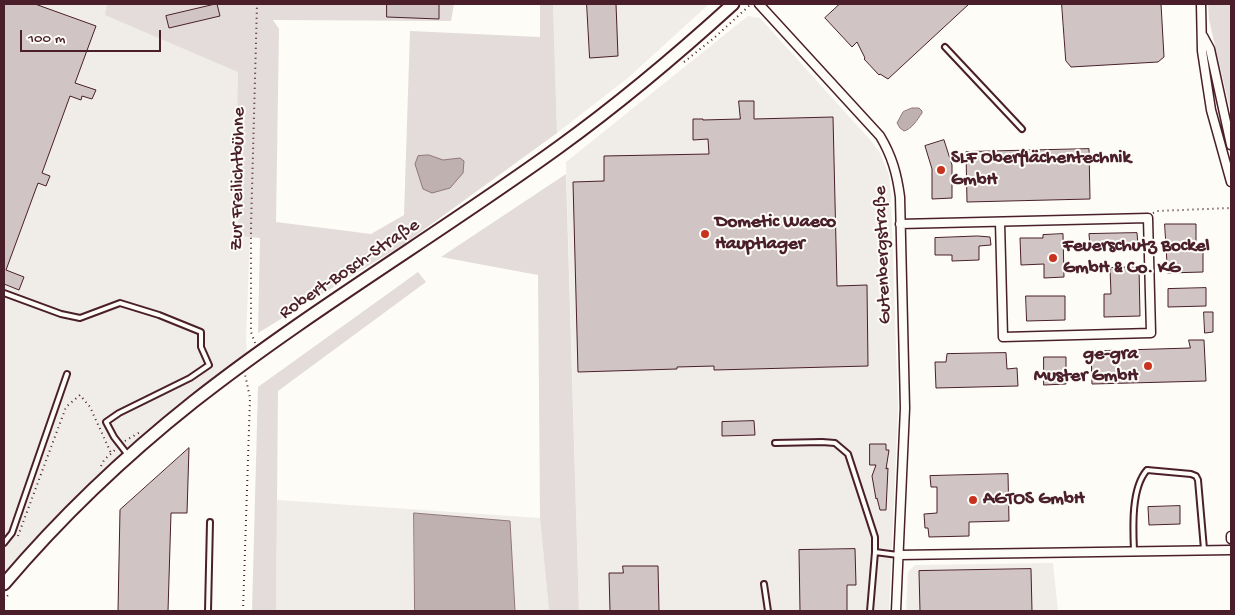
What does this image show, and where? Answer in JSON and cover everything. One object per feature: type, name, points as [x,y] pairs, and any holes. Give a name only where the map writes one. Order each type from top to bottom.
[{"type":"street","name":"Robert-Bosch-Straße","points":[[6,589],[60,523],[129,456],[193,402],[260,352],[561,146],[663,66],[733,4]]},
{"type":"street","name":"Gutenbergstraße","points":[[759,4],[880,136],[888,149],[896,173],[900,197],[904,416],[896,611]]},
{"type":"street","points":[[1201,4],[1202,51],[1211,110],[1231,182]]},
{"type":"street","points":[[1202,34],[1210,49],[1231,145]]},
{"type":"street","points":[[900,224],[1148,218],[1151,333],[1003,337],[1000,222]]},
{"type":"street","points":[[898,555],[1231,550]]},
{"type":"lane","points":[[945,47],[1022,129]]},
{"type":"lane","points":[[4,293],[61,314],[80,318],[120,303],[159,315],[201,332],[201,347],[209,365],[190,378],[119,412],[106,422],[114,437],[129,456]]},
{"type":"lane","points":[[4,543],[12,533],[67,374]]},
{"type":"lane","points":[[775,443],[835,443],[848,454],[875,537],[870,611]]},
{"type":"lane","points":[[1134,551],[1135,496],[1147,470],[1196,476],[1198,480],[1204,549]]},
{"type":"lane","points":[[208,611],[210,522]]},
{"type":"lane","points":[[875,552],[898,555]]},
{"type":"lane","points":[[764,584],[768,611]]},
{"type":"path","name":"Zur Freilichtbühne","points":[[257,4],[251,227],[251,332],[260,352]]},
{"type":"path","points":[[678,67],[752,4]]},
{"type":"path","points":[[1148,218],[1157,211],[1231,208]]},
{"type":"path","points":[[243,611],[250,398],[246,374]]},
{"type":"path","points":[[15,539],[20,535],[66,407],[80,395],[90,407],[111,453]]},
{"type":"path","points":[[4,600],[6,589]]},
{"type":"shaded area","points":[[4,4],[256,4],[255,112],[246,339],[247,357],[32,544],[4,576]]},
{"type":"shaded area","points":[[107,4],[454,4],[451,21],[273,20],[279,29],[276,222],[371,234],[404,215],[410,31],[540,37],[540,4],[553,4],[557,133],[404,244],[258,333],[260,238],[241,236],[236,208],[238,72],[105,15]]},
{"type":"shaded area","points":[[553,4],[709,4],[629,77],[557,133]]},
{"type":"shaded area","points":[[1208,4],[1231,4],[1231,114],[1209,20]]},
{"type":"shaded area","points":[[748,16],[760,18],[872,142],[880,153],[889,175],[898,409],[889,611],[579,611],[566,162]]},
{"type":"shaded area","points":[[912,108],[919,108],[922,113],[912,126],[904,131],[897,123],[903,112]]},
{"type":"shaded area","points":[[429,155],[443,160],[460,158],[464,161],[463,173],[450,188],[432,193],[423,189],[415,164],[418,156]]},
{"type":"shaded area","points":[[566,174],[579,611],[549,611],[540,518],[538,275],[441,257]]},
{"type":"shaded area","points":[[418,272],[426,282],[278,391],[276,611],[252,611],[258,387]]},
{"type":"shaded area","points":[[277,500],[540,518],[549,611],[276,611]]},
{"type":"shaded area","points":[[414,513],[510,521],[515,611],[415,611]]},
{"type":"shaded area","points":[[1053,563],[1058,611],[906,611],[908,572],[915,565]]},
{"type":"building","points":[[4,4],[35,4],[96,26],[75,83],[96,90],[92,99],[82,96],[81,100],[70,96],[42,173],[50,176],[46,186],[38,183],[6,270],[24,277],[19,290],[4,284]]},
{"type":"building","points":[[217,4],[220,16],[169,28],[166,16]]},
{"type":"building","points":[[387,4],[439,4],[439,19],[387,17]]},
{"type":"building","points":[[587,4],[616,4],[618,56],[590,58]]},
{"type":"building","points":[[840,4],[969,4],[888,79],[879,75],[864,59],[857,42],[852,47],[825,18]]},
{"type":"building","points":[[1062,4],[1161,4],[1164,57],[1158,62],[1071,67],[1066,61]]},
{"type":"building","name":"Dometic Waeco Hauptlager","points":[[739,101],[754,101],[754,119],[833,117],[837,286],[867,285],[868,366],[714,370],[714,366],[578,372],[573,182],[604,181],[604,156],[709,154],[708,139],[693,140],[693,119],[740,119]]},
{"type":"building","name":"SLF Oberflächentechnik GmbH","points":[[944,140],[952,165],[952,198],[932,199],[932,169],[925,146]]},
{"type":"building","points":[[1089,149],[1090,199],[967,202],[966,152]]},
{"type":"building","points":[[1165,224],[1196,224],[1196,250],[1203,250],[1203,272],[1168,273]]},
{"type":"building","points":[[1137,233],[1138,245],[1090,246],[1089,234]]},
{"type":"building","name":"Feuerschutz Bockel GmbH & Co. KG","points":[[1063,234],[1064,277],[1044,278],[1044,264],[1021,265],[1020,238],[1043,238],[1043,235]]},
{"type":"building","points":[[990,237],[991,245],[979,246],[979,260],[952,261],[952,255],[935,255],[935,238]]},
{"type":"building","points":[[1139,267],[1140,316],[1104,317],[1104,294],[1111,294],[1110,268]]},
{"type":"building","points":[[1206,288],[1206,306],[1168,307],[1168,289]]},
{"type":"building","points":[[1026,296],[1065,296],[1065,320],[1027,321]]},
{"type":"building","points":[[1204,312],[1213,312],[1213,332],[1205,333]]},
{"type":"building","name":"ge-gra Muster GmbH","points":[[1189,340],[1204,340],[1206,381],[1092,384],[1091,351],[1190,348]]},
{"type":"building","points":[[1006,353],[1007,369],[1017,368],[1018,386],[936,388],[935,362],[946,362],[947,354]]},
{"type":"building","points":[[1044,357],[1066,357],[1066,384],[1044,385]]},
{"type":"building","points":[[754,421],[755,435],[722,436],[722,422]]},
{"type":"building","points":[[870,444],[886,444],[886,450],[889,450],[886,469],[888,468],[886,510],[880,510],[876,499],[872,476],[876,465],[870,465]]},
{"type":"building","points":[[189,448],[187,513],[171,513],[168,611],[118,611],[120,510]]},
{"type":"building","name":"AGTOS GmbH","points":[[1008,474],[1009,521],[969,522],[969,536],[929,537],[928,528],[925,528],[924,514],[937,513],[937,487],[931,487],[930,476]]},
{"type":"building","points":[[1180,506],[1180,524],[1149,525],[1148,507]]},
{"type":"building","points":[[855,549],[856,585],[847,585],[847,611],[800,611],[799,550]]},
{"type":"building","points":[[623,566],[658,566],[659,611],[610,611],[609,573],[623,573]]},
{"type":"building","points":[[1031,569],[1032,611],[920,611],[919,571]]},
{"type":"place","name":"SLF Oberflächentechnik GmbH","points":[[941,170]]},
{"type":"place","name":"Dometic Waeco Hauptlager","points":[[705,234]]},
{"type":"place","name":"Feuerschutz Bockel GmbH & Co. KG","points":[[1053,258]]},
{"type":"place","name":"ge-gra Muster GmbH","points":[[1148,366]]},
{"type":"place","name":"AGTOS GmbH","points":[[973,500]]}]
